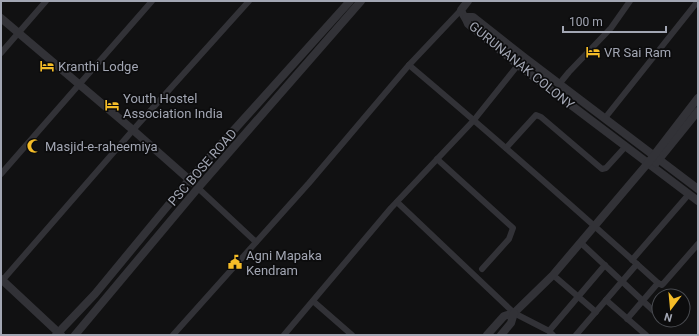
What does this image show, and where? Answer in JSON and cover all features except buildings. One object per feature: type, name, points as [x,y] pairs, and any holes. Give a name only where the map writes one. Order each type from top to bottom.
[{"type":"street","points":[[1,52],[46,1]]},
{"type":"street","points":[[1,174],[152,1]]},
{"type":"street","points":[[58,334],[1,281],[133,130],[249,1]]},
{"type":"street","name":"PSC BOSE ROAD","points":[[58,334],[95,294],[189,180],[350,1]]},
{"type":"street","name":"PSC BOSE ROAD","points":[[75,335],[198,188],[361,1]]},
{"type":"street","points":[[173,335],[309,182],[409,65],[463,13],[468,1]]},
{"type":"street","points":[[560,83],[568,72],[611,28],[630,1]]},
{"type":"street","points":[[605,118],[698,1]]},
{"type":"street","name":"GURUNANAK COLONY","points":[[463,13],[468,24],[518,65],[626,146],[698,189]]},
{"type":"street","name":"GURUNANAK COLONY","points":[[463,13],[473,17],[605,118],[689,194],[698,200]]},
{"type":"street","points":[[1,18],[133,130],[256,242]]},
{"type":"street","points":[[409,65],[506,148],[658,283],[662,285],[698,244]]},
{"type":"street","points":[[284,335],[397,202],[474,120],[518,65]]},
{"type":"street","points":[[653,161],[698,98]]},
{"type":"street","points":[[487,335],[504,316],[514,313],[553,275],[653,161],[695,121],[698,111]]},
{"type":"street","points":[[506,148],[536,115],[541,117],[602,169],[606,168],[626,146]]},
{"type":"street","points":[[437,159],[513,228],[509,239],[482,269]]},
{"type":"street","points":[[576,335],[622,282],[635,262],[689,194]]},
{"type":"street","points":[[397,202],[514,313],[551,333],[578,297],[605,265]]},
{"type":"street","points":[[581,243],[651,308]]},
{"type":"street","points":[[553,275],[596,312]]},
{"type":"street","points":[[627,319],[658,283]]},
{"type":"street","points":[[606,300],[646,335]]},
{"type":"street","points":[[313,301],[352,335]]},
{"type":"street","points":[[501,335],[511,323],[514,313]]},
{"type":"place","name":"VR Sai Ram","points":[[593,52]]},
{"type":"place","name":"Kranthi Lodge","points":[[47,66]]},
{"type":"place","name":"Youth Hostel Association India","points":[[112,105]]},
{"type":"place","name":"Masjid-e-raheemiya","points":[[34,146]]},
{"type":"place","name":"Agni Mapaka Kendram","points":[[235,262]]}]
